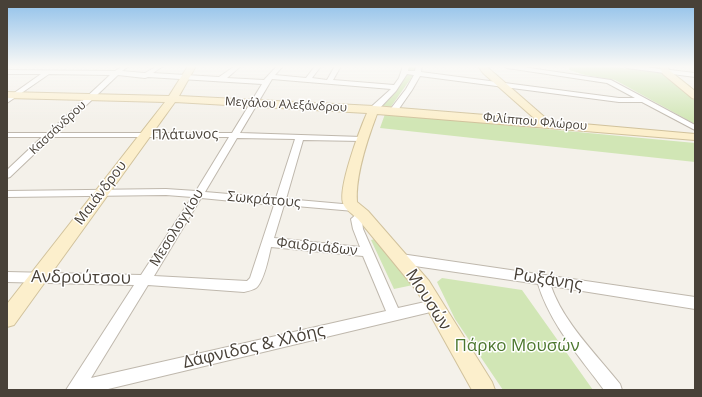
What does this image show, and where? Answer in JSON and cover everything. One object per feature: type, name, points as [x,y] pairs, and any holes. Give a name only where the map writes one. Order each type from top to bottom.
[{"type":"main road","name":"Μαιάνδρου","points":[[7,319],[182,85]]},
{"type":"main road","points":[[501,85],[545,123]]},
{"type":"main road","points":[[683,85],[695,95]]},
{"type":"main road","name":"Μεγάλου Αλεξάνδρου","points":[[11,95],[93,96],[254,102],[374,109]]},
{"type":"main road","points":[[358,211],[350,202],[350,196],[362,139],[374,109]]},
{"type":"main road","name":"Φιλίππου Φλώρου","points":[[374,109],[695,137]]},
{"type":"main road","name":"Μουσών","points":[[358,211],[420,282],[484,390]]},
{"type":"street","points":[[7,101],[11,95],[28,85]]},
{"type":"street","name":"Κασσάνδρου","points":[[7,175],[104,85]]},
{"type":"street","name":"Μεσολογγίου","points":[[74,389],[199,194],[265,85]]},
{"type":"street","points":[[368,85],[395,87]]},
{"type":"street","points":[[374,109],[397,85]]},
{"type":"street","points":[[393,111],[413,85]]},
{"type":"street","points":[[497,85],[619,100],[644,100]]},
{"type":"street","points":[[616,85],[695,128]]},
{"type":"street","name":"Πλάτωνος","points":[[7,136],[235,135],[362,139]]},
{"type":"street","points":[[267,242],[300,137]]},
{"type":"street","name":"Σωκράτους","points":[[7,194],[159,191],[280,201],[358,211]]},
{"type":"street","points":[[358,211],[356,221],[367,252],[394,315]]},
{"type":"street","name":"Ανδρούτσου","points":[[7,278],[38,277],[145,280],[244,287],[251,285],[255,281],[267,242]]},
{"type":"street","name":"Φαιδριάδων","points":[[267,242],[367,252]]},
{"type":"street","name":"Ρωξάνης","points":[[401,259],[543,279],[695,303]]},
{"type":"street","points":[[543,279],[546,291],[556,312],[614,390]]},
{"type":"street","name":"Δάφνιδος & Χλόης","points":[[74,389],[434,306]]},
{"type":"green space","points":[[398,85],[407,85],[390,108],[381,107]]},
{"type":"green space","points":[[623,85],[676,85],[695,101],[695,124]]},
{"type":"green space","points":[[385,114],[695,143],[695,162],[380,128]]},
{"type":"green space","points":[[375,239],[413,285],[394,289],[371,240]]},
{"type":"green space","name":"Πάρκο Μουσών","points":[[442,278],[522,290],[593,390],[503,390],[455,319],[437,282]]}]
